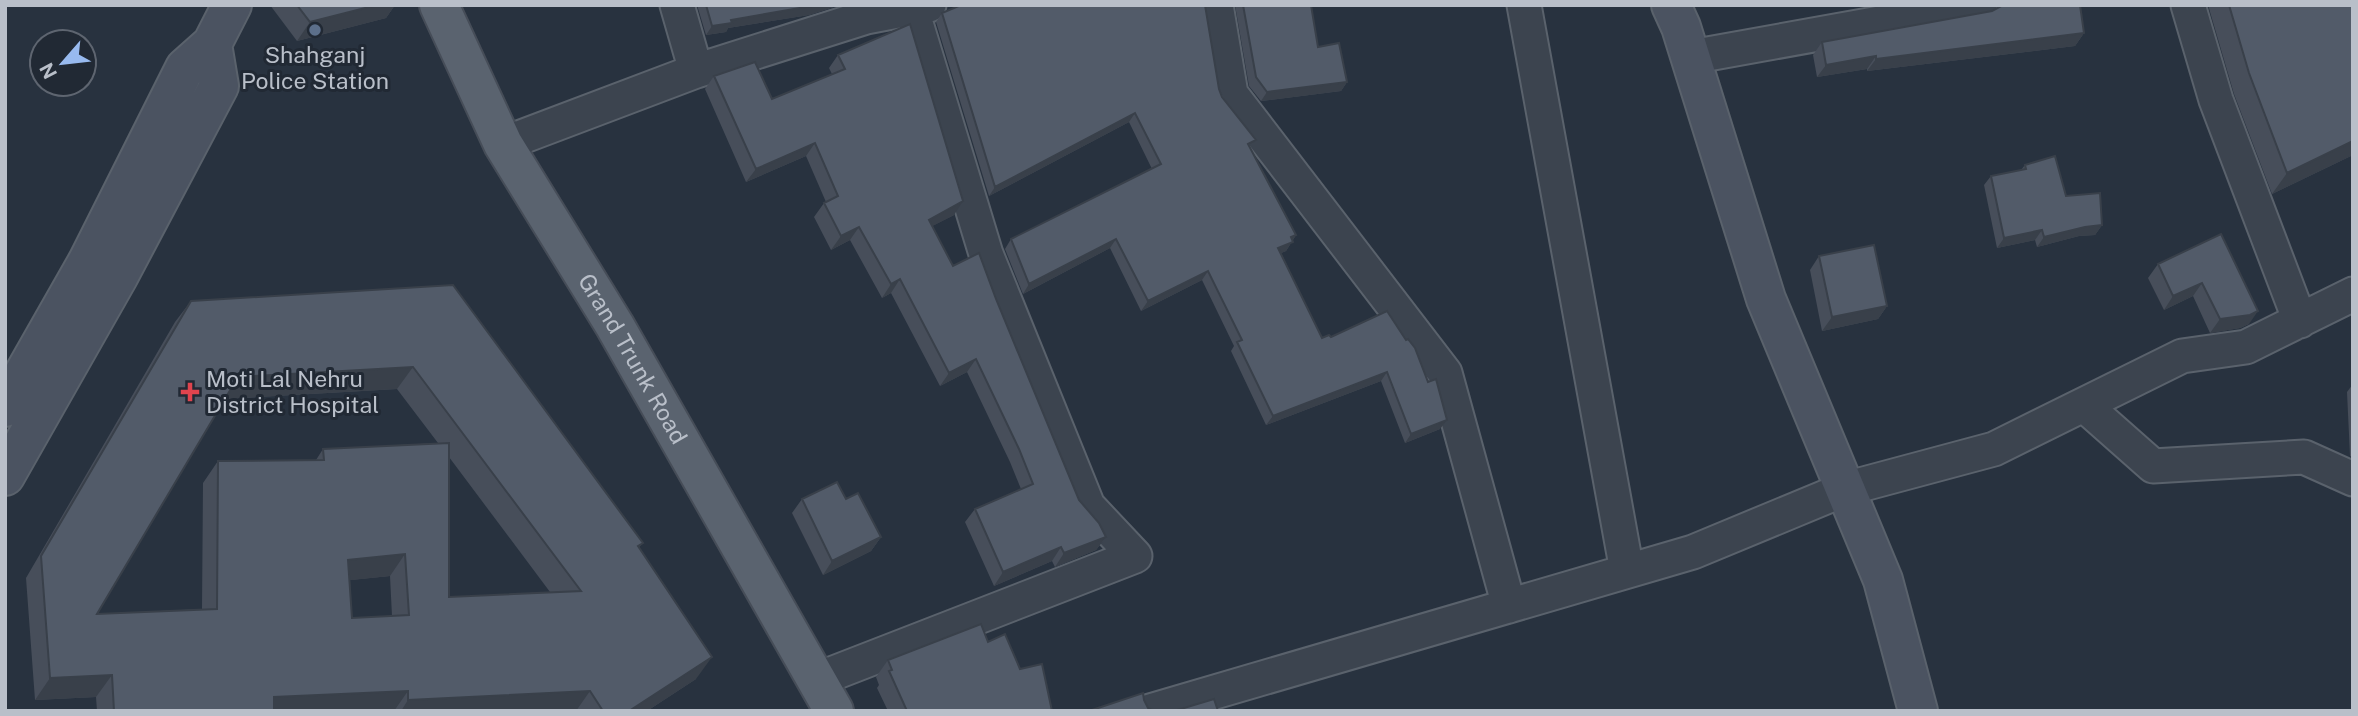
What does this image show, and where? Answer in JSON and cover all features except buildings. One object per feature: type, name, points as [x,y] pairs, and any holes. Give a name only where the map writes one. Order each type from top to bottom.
[{"type":"main road","name":"Grand Trunk Road","points":[[439,5],[503,144],[615,326],[825,695]]},
{"type":"street","points":[[5,407],[103,269],[219,86],[212,44],[232,5]]},
{"type":"street","points":[[677,5],[696,71]]},
{"type":"street","points":[[1216,5],[1231,94],[1445,373],[1509,606]]},
{"type":"street","points":[[1524,5],[1627,571]]},
{"type":"street","points":[[1671,5],[1691,57],[1766,299],[1883,580],[1918,711]]},
{"type":"street","points":[[1691,57],[1980,5]]},
{"type":"street","points":[[2188,5],[2216,100],[2300,321]]},
{"type":"street","points":[[503,144],[865,11],[920,8],[986,254],[1088,506],[1135,556],[825,695]]},
{"type":"street","points":[[5,476],[103,269]]},
{"type":"street","points":[[1150,711],[1693,552],[1845,489],[1994,449],[2182,356],[2246,347],[2353,294]]},
{"type":"street","points":[[2084,405],[2153,466],[2304,457],[2353,480]]},
{"type":"place","name":"Shahganj Police Station","points":[[315,30]]},
{"type":"place","name":"Moti Lal Nehru District Hospital","points":[[190,392]]}]
